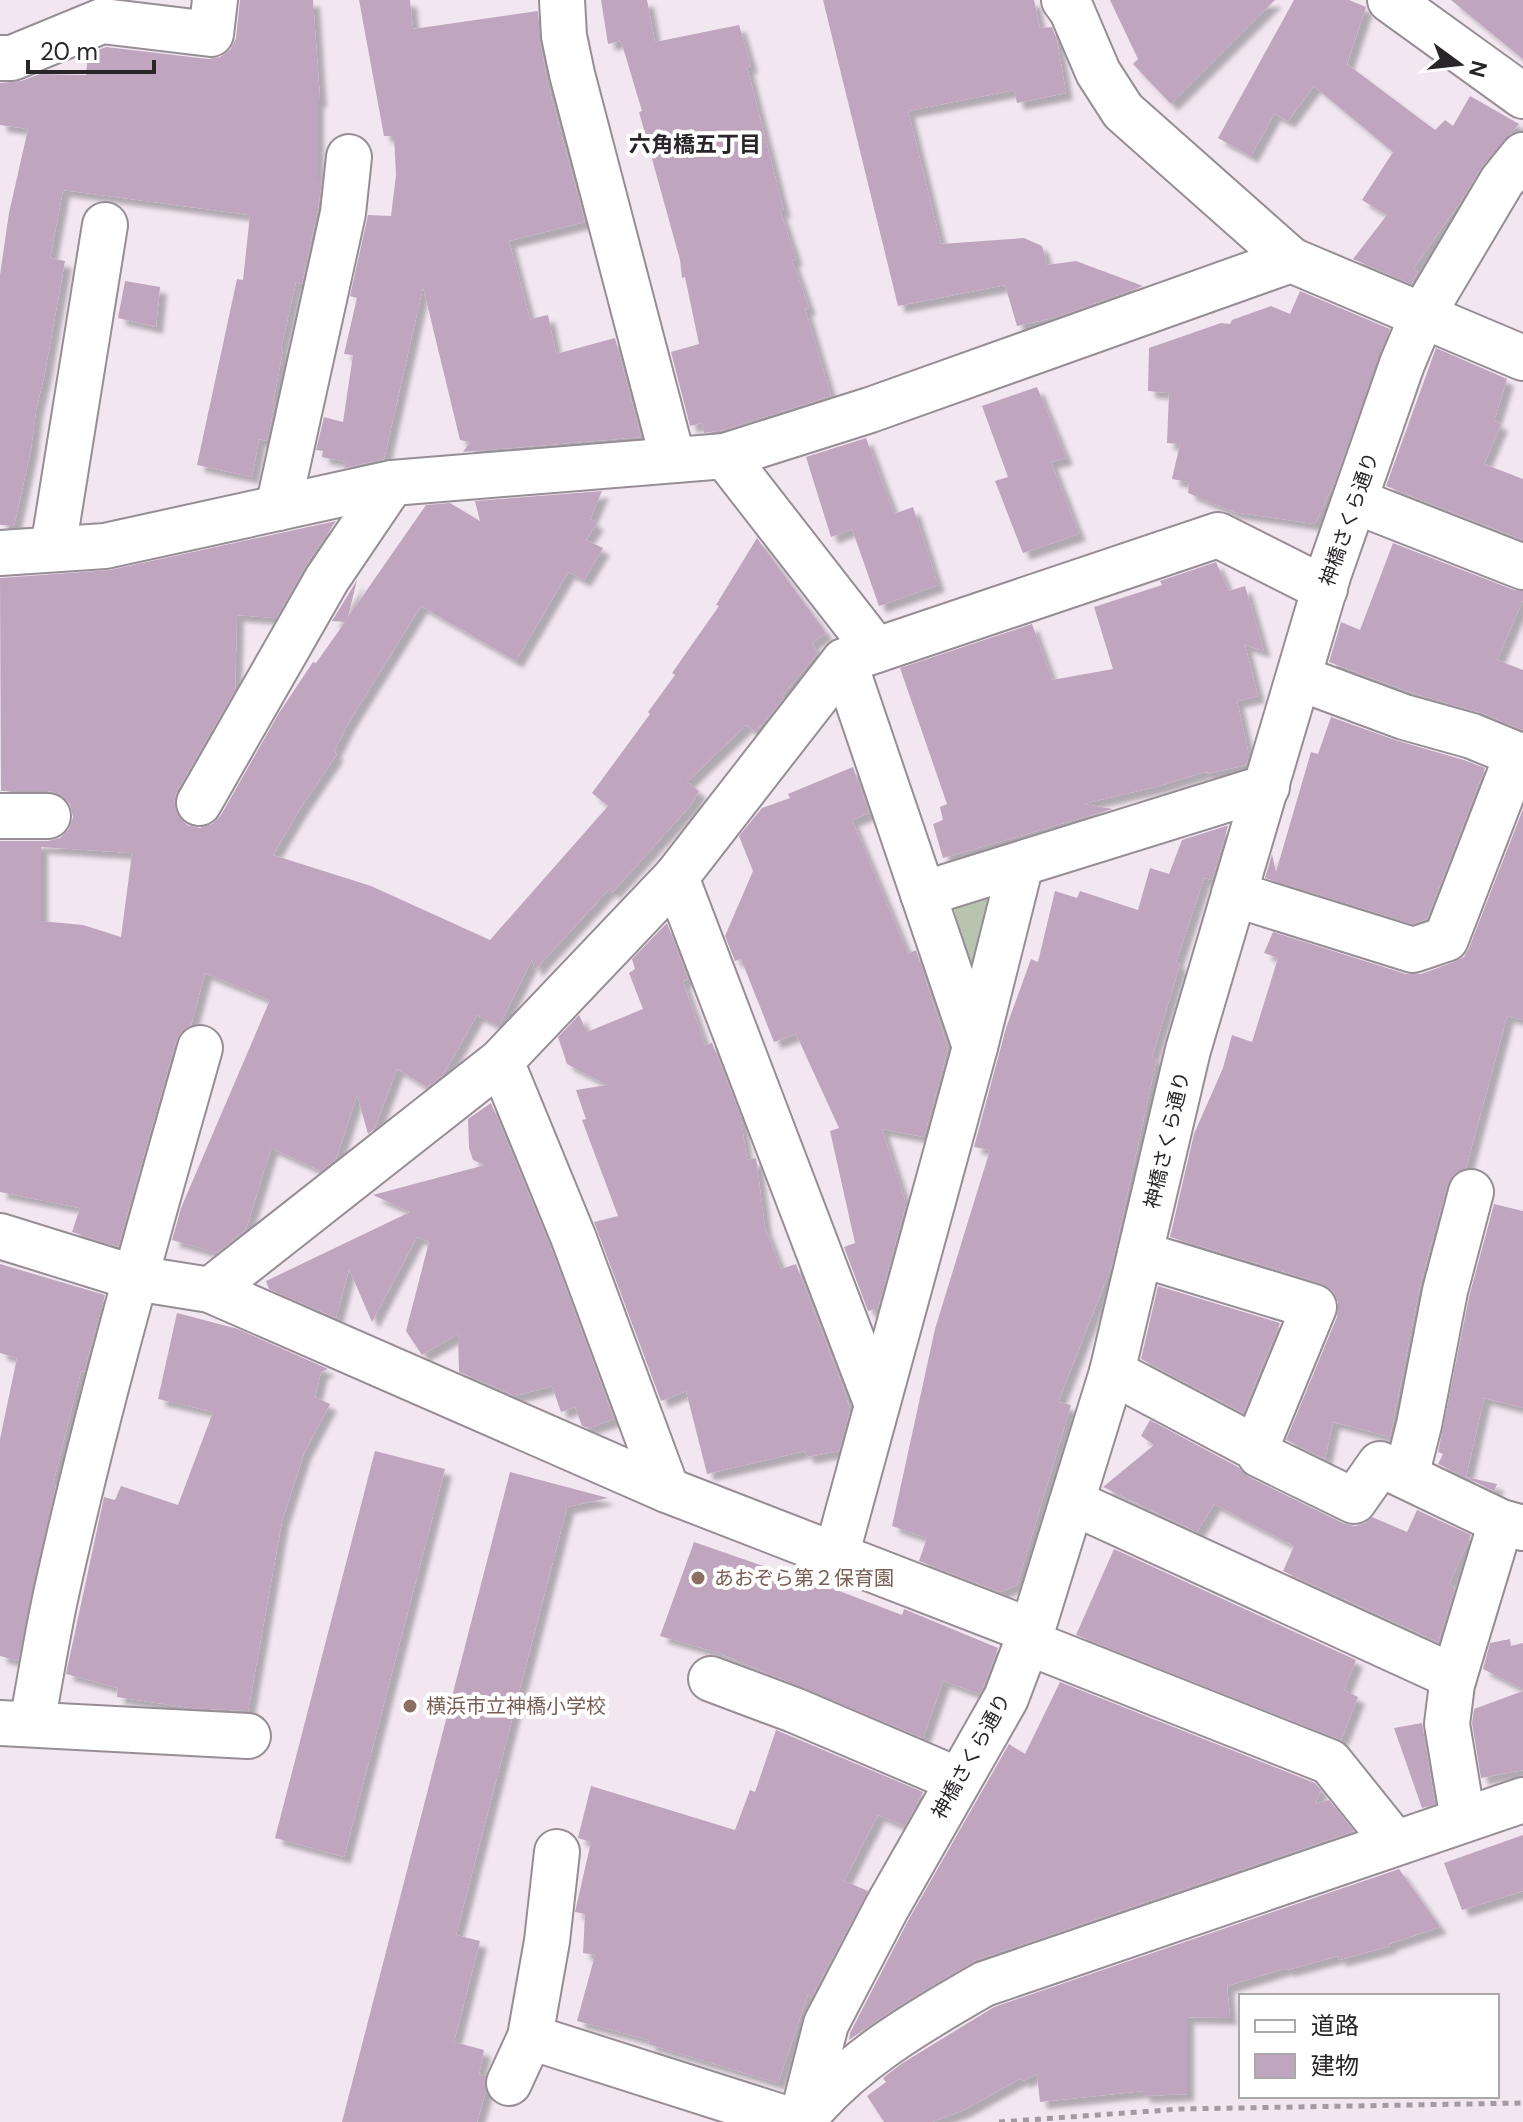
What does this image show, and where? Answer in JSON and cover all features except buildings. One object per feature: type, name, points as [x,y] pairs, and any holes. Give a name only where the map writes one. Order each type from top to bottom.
[{"type":"street","points":[[0,58],[12,58],[102,21],[211,34],[215,0]]},
{"type":"street","points":[[562,0],[564,36],[572,74],[673,460]]},
{"type":"street","points":[[1064,0],[1072,11],[1098,72],[1123,111],[1291,260],[1523,358]]},
{"type":"street","points":[[1390,0],[1523,96]]},
{"type":"street","name":"神橋さくら通り","points":[[800,2122],[826,2024],[887,1907],[1006,1698],[1029,1636],[1112,1372],[1188,1050],[1325,589],[1402,364],[1423,314],[1502,181],[1523,155]]},
{"type":"street","points":[[278,508],[343,213],[349,157]]},
{"type":"street","points":[[53,549],[105,225]]},
{"type":"street","points":[[0,553],[105,546],[392,483],[725,456],[870,410],[1291,260]]},
{"type":"street","points":[[725,456],[860,655],[923,894],[975,1047]]},
{"type":"street","points":[[199,803],[327,579],[392,483]]},
{"type":"street","points":[[1355,501],[1523,567]]},
{"type":"street","points":[[210,1290],[501,1061],[676,877],[860,655],[1218,535],[1325,589]]},
{"type":"street","points":[[1234,894],[1413,950],[1446,939],[1520,756],[1472,736],[1404,717],[1299,678]]},
{"type":"street","points":[[923,894],[1267,787]]},
{"type":"street","points":[[0,816],[48,816]]},
{"type":"street","points":[[836,1556],[975,1047],[1021,864]]},
{"type":"street","points":[[676,877],[877,1405]]},
{"type":"street","points":[[200,1048],[135,1278],[58,1584],[16,1723],[248,1736]]},
{"type":"street","points":[[501,1061],[574,1239],[667,1490]]},
{"type":"street","points":[[1406,1476],[1445,1291],[1471,1192]]},
{"type":"street","points":[[0,1236],[135,1278],[210,1290],[667,1490],[836,1556],[1330,1762],[1395,1843]]},
{"type":"street","points":[[1140,1254],[1314,1307],[1256,1448]]},
{"type":"street","points":[[1112,1372],[1256,1448],[1260,1455],[1354,1501],[1380,1464],[1512,1525],[1454,1677],[1447,1724],[1463,1820]]},
{"type":"street","points":[[1072,1502],[1454,1677]]},
{"type":"street","points":[[711,1679],[794,1710],[958,1780]]},
{"type":"street","points":[[530,2037],[800,2122],[850,2072],[927,2017],[984,1984],[1523,1800]]},
{"type":"street","points":[[509,2083],[530,2037],[547,1941],[557,1852]]},
{"type":"path","points":[[999,2122],[1181,2109],[1523,2103]]},
{"type":"green space","points":[[996,883],[974,980],[951,898]]},
{"type":"place","name":"あおぞら第２保育園","points":[[698,1578]]},
{"type":"place","name":"横浜市立神橋小学校","points":[[410,1706]]},
{"type":"district","name":"六角橋五丁目","points":[[695,144]]}]
